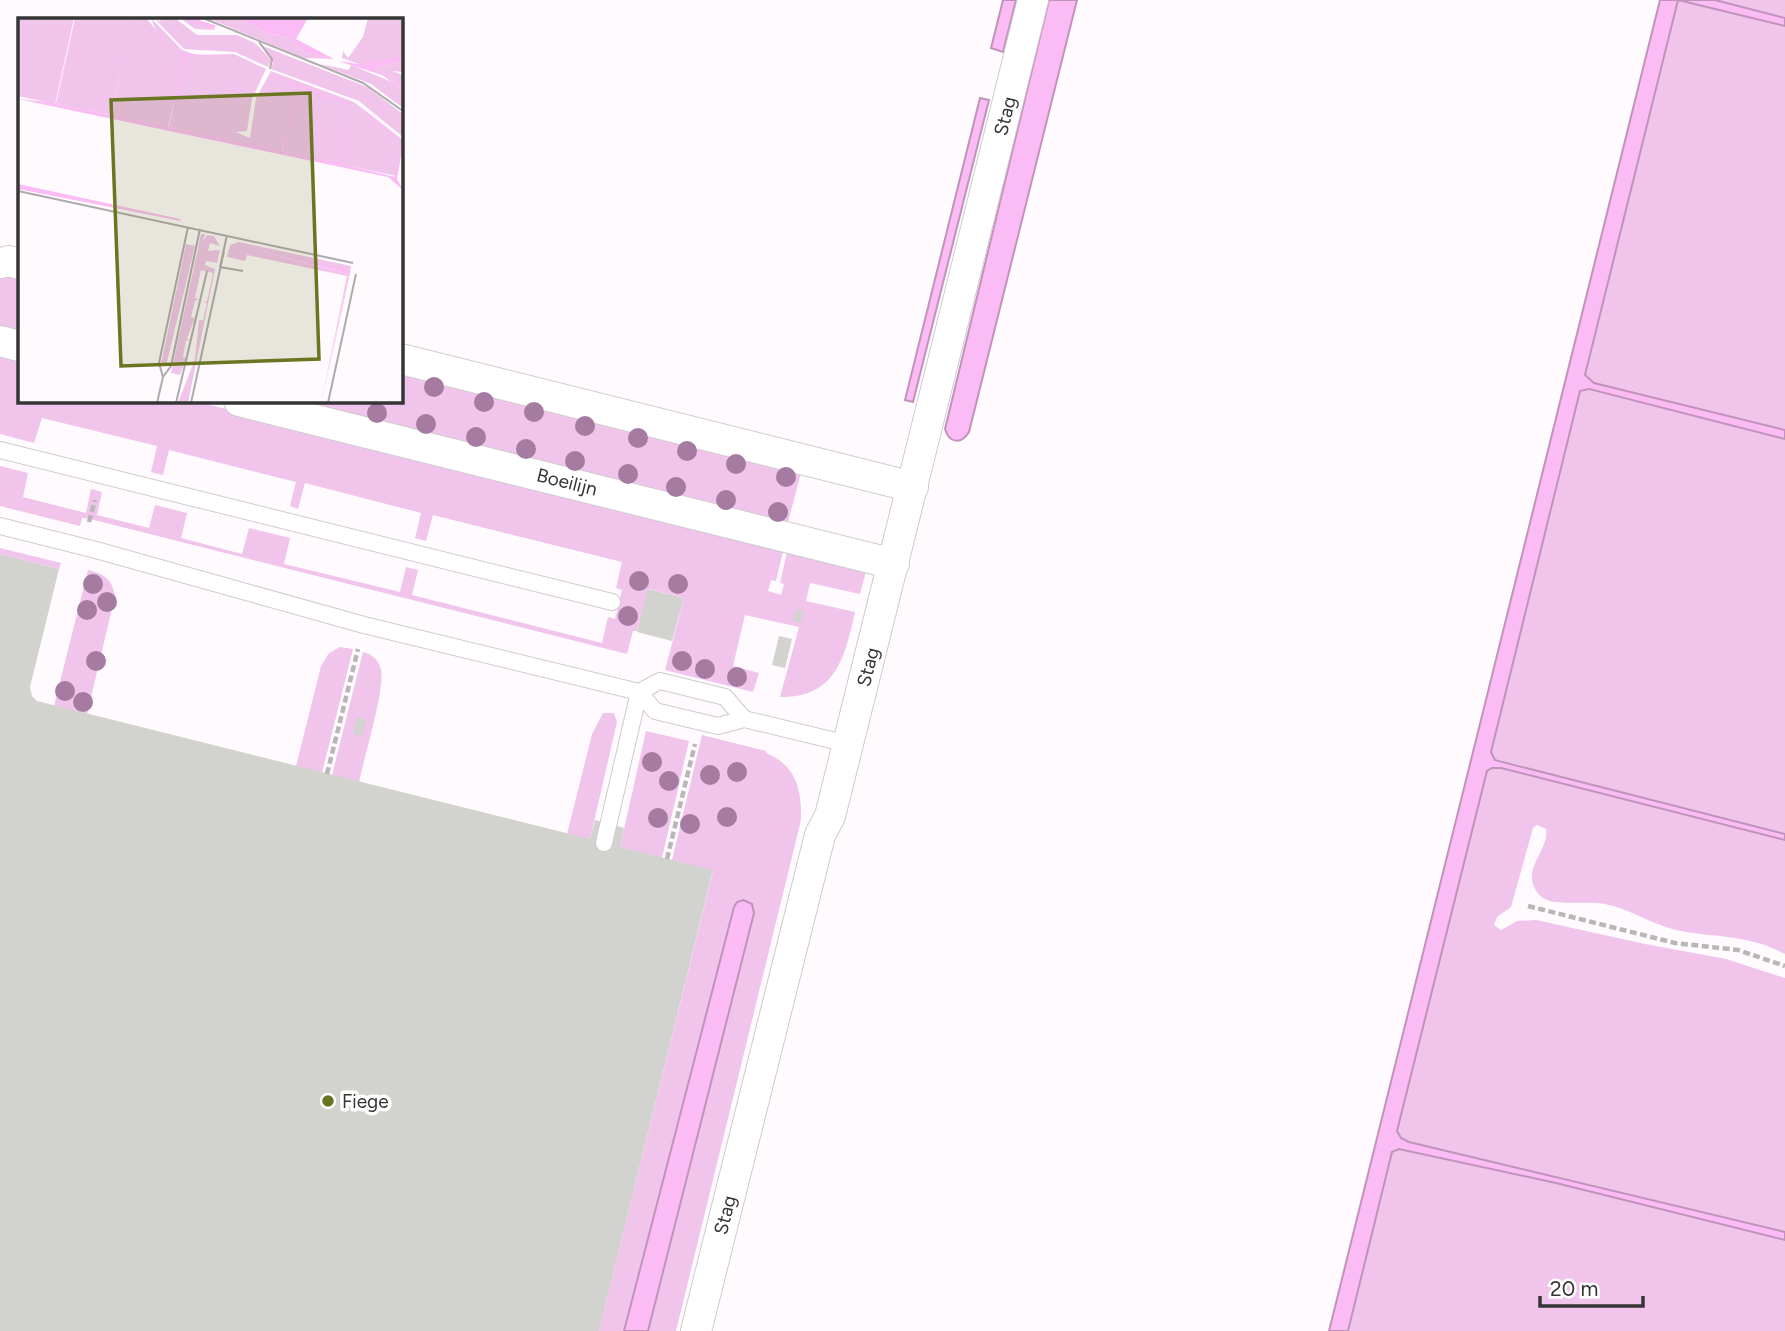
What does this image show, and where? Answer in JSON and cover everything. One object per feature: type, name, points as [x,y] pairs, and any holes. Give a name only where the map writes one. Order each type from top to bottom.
[{"type":"street","name":"Stag","points":[[696,1331],[820,835],[830,816],[894,564],[1033,0]]},
{"type":"street","points":[[0,263],[9,261],[18,264]]},
{"type":"street","points":[[0,341],[18,346]]},
{"type":"street","points":[[402,359],[913,487]]},
{"type":"street","name":"Boeilijn","points":[[243,402],[894,564]]},
{"type":"lane","points":[[0,450],[612,602]]},
{"type":"lane","points":[[0,526],[364,625],[639,692],[655,711],[718,726],[744,719],[848,744]]},
{"type":"lane","points":[[604,843],[639,692],[660,681],[725,697],[744,719]]},
{"type":"path","points":[[83,547],[101,475]]},
{"type":"path","points":[[327,774],[364,625]]},
{"type":"path","points":[[667,859],[700,722]]},
{"type":"path","points":[[1528,906],[1675,943],[1738,950],[1785,966]]},
{"type":"shaded area","points":[[1003,0],[1016,0],[1003,52],[991,48]]},
{"type":"shaded area","points":[[1049,0],[1077,0],[969,432],[956,441],[949,437],[945,429]]},
{"type":"shaded area","points":[[1660,0],[1678,0],[1585,375],[1594,383],[1785,430],[1785,439],[1589,389],[1580,391],[1491,752],[1495,760],[1785,834],[1785,840],[1501,768],[1487,771],[1397,1131],[1401,1138],[1409,1142],[1785,1232],[1785,1240],[1556,1183],[1399,1149],[1392,1152],[1348,1331],[1329,1331]]},
{"type":"shaded area","points":[[1678,0],[1785,26],[1785,430],[1594,383],[1585,375]]},
{"type":"shaded area","points":[[1678,0],[1715,0],[1785,18],[1785,26]]},
{"type":"shaded area","points":[[1715,0],[1785,0],[1785,18]]},
{"type":"shaded area","points":[[980,98],[989,100],[913,402],[905,400]]},
{"type":"shaded area","points":[[18,274],[18,336],[0,331],[0,275]]},
{"type":"shaded area","points":[[0,353],[18,358],[18,402],[198,402],[784,547],[776,581],[771,580],[768,591],[781,595],[784,584],[780,583],[788,548],[867,567],[860,594],[810,583],[806,601],[855,612],[847,644],[835,672],[826,682],[799,695],[780,697],[799,627],[745,615],[733,666],[759,673],[753,692],[665,670],[684,598],[649,589],[627,654],[90,519],[82,518],[80,526],[0,506],[0,466],[28,473],[23,497],[86,513],[91,489],[102,492],[97,515],[149,528],[155,505],[187,513],[181,538],[242,554],[249,528],[290,538],[284,564],[400,592],[406,567],[418,570],[412,595],[602,643],[608,617],[615,619],[622,590],[616,588],[622,562],[433,515],[426,541],[415,538],[421,513],[305,483],[298,509],[290,506],[296,482],[169,450],[163,475],[151,472],[157,446],[42,418],[34,443],[0,434]]},
{"type":"shaded area","points":[[402,369],[802,469],[787,526],[285,402],[402,402]]},
{"type":"shaded area","points":[[1584,389],[1785,439],[1785,834],[1492,758],[1491,752],[1580,391]]},
{"type":"shaded area","points":[[0,548],[61,563],[59,569],[0,554]]},
{"type":"shaded area","points":[[88,570],[106,578],[112,585],[115,596],[87,714],[54,706]]},
{"type":"shaded area","points":[[340,647],[353,649],[322,773],[296,766],[321,666],[329,653]]},
{"type":"shaded area","points":[[363,652],[377,660],[381,679],[359,782],[332,775]]},
{"type":"shaded area","points":[[603,713],[614,713],[617,722],[590,839],[567,834],[592,734]]},
{"type":"shaded area","points":[[646,731],[689,741],[662,858],[620,847]]},
{"type":"shaded area","points":[[702,735],[766,751],[784,764],[791,772],[798,789],[801,820],[676,1331],[648,1331],[754,913],[754,908],[737,902],[624,1331],[599,1331],[713,871],[672,860]]},
{"type":"shaded area","points":[[1501,768],[1785,840],[1785,954],[1745,940],[1676,930],[1605,904],[1544,899],[1535,889],[1532,877],[1546,836],[1546,829],[1537,825],[1533,828],[1511,907],[1497,917],[1494,925],[1501,930],[1517,921],[1536,920],[1726,959],[1785,978],[1785,1232],[1401,1138],[1397,1131],[1487,771]]},
{"type":"shaded area","points":[[743,900],[752,904],[754,913],[648,1331],[624,1331],[734,907],[737,902]]},
{"type":"shaded area","points":[[1399,1149],[1556,1183],[1785,1240],[1785,1331],[1348,1331],[1392,1152]]},
{"type":"building","name":"Fiege","points":[[0,554],[59,569],[30,687],[32,696],[37,701],[590,839],[595,820],[624,828],[620,847],[713,870],[599,1331],[0,1331]]},
{"type":"building","points":[[648,589],[684,598],[672,641],[637,632]]},
{"type":"building","points":[[796,609],[804,611],[800,623],[793,621]]},
{"type":"building","points":[[779,636],[792,639],[785,668],[772,665]]},
{"type":"building","points":[[357,717],[366,720],[362,736],[353,734]]},
{"type":"place","name":"Fiege","points":[[328,1101]]}]
